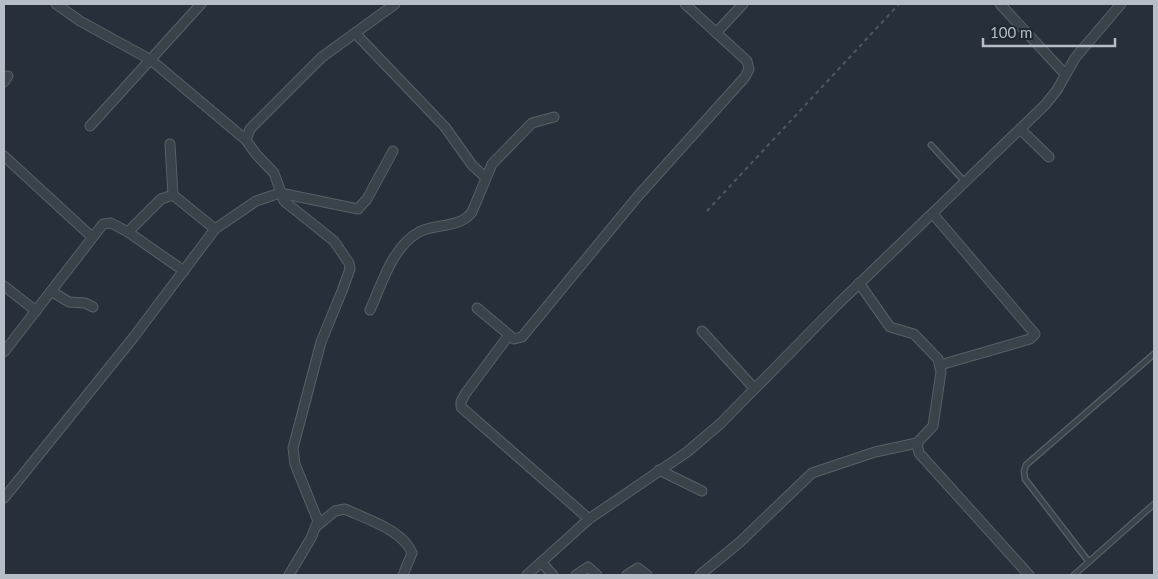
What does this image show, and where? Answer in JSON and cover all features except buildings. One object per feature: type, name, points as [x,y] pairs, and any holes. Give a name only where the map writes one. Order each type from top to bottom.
[{"type":"street","points":[[56,4],[73,17],[151,60],[246,140],[274,173],[280,193],[290,207],[334,241],[349,263],[350,269],[342,291],[320,342],[294,448],[295,464],[317,516],[318,525]]},
{"type":"street","points":[[90,126],[201,4]]},
{"type":"street","points":[[246,140],[250,130],[310,68],[396,4]]},
{"type":"street","points":[[477,308],[509,335],[518,339],[527,332],[638,196],[745,77],[749,69],[747,61],[685,4]]},
{"type":"street","points":[[716,33],[743,4]]},
{"type":"street","points":[[1000,4],[1065,74]]},
{"type":"street","points":[[527,575],[589,519],[703,439],[859,283],[1020,129],[1057,90],[1075,58],[1121,4]]},
{"type":"street","points":[[355,33],[445,127],[472,165],[485,177]]},
{"type":"street","points":[[370,310],[398,251],[417,233],[467,219],[472,212],[492,164],[526,128],[539,120],[554,117]]},
{"type":"street","points":[[1020,129],[1049,157]]},
{"type":"street","points":[[170,144],[173,195],[215,230]]},
{"type":"street","points":[[4,498],[215,230],[256,201],[280,193],[358,209],[367,199],[392,151]]},
{"type":"street","points":[[4,156],[92,237]]},
{"type":"street","points":[[128,232],[161,199],[173,195]]},
{"type":"street","points":[[933,214],[1035,334],[1030,339],[940,365]]},
{"type":"street","points":[[4,352],[92,237],[107,222],[128,232],[184,271]]},
{"type":"street","points":[[700,575],[740,542],[812,473],[875,452],[917,443],[933,426],[940,365],[938,359],[914,334],[890,326],[859,283]]},
{"type":"street","points":[[4,286],[36,311]]},
{"type":"street","points":[[51,291],[69,302],[85,303],[93,307]]},
{"type":"street","points":[[702,331],[754,388]]},
{"type":"street","points":[[509,335],[465,394],[461,407],[589,519]]},
{"type":"street","points":[[917,443],[919,453],[1029,575]]},
{"type":"street","points":[[659,470],[702,491]]},
{"type":"street","points":[[289,575],[318,525],[335,511],[346,509],[402,539],[412,553],[403,575]]},
{"type":"street","points":[[541,562],[553,575]]},
{"type":"street","points":[[576,575],[588,568],[597,575]]},
{"type":"street","points":[[626,575],[638,568],[647,575]]},
{"type":"lane","points":[[931,144],[965,182]]},
{"type":"lane","points":[[1089,562],[1025,479],[1024,471],[1026,465],[1154,354]]},
{"type":"lane","points":[[1074,575],[1154,504]]},
{"type":"path","points":[[706,211],[899,4]]}]
